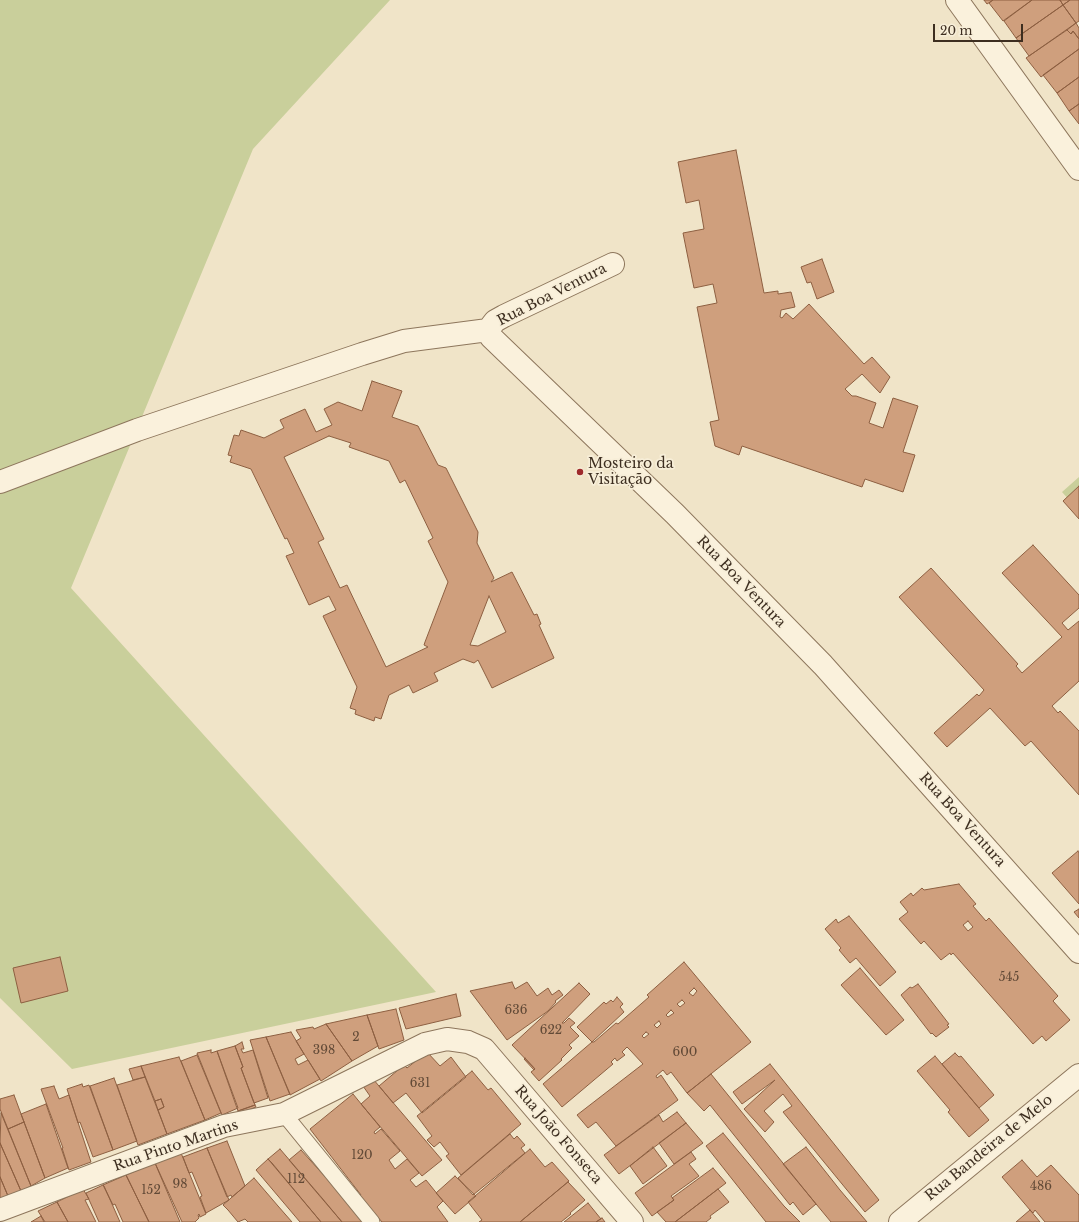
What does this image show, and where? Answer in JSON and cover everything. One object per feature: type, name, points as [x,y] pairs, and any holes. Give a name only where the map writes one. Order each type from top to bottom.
[{"type":"street","points":[[957,0],[1079,169]]},
{"type":"street","name":"Rua Boa Ventura","points":[[613,264],[495,321],[488,330],[490,337],[675,514],[823,665],[1079,952]]},
{"type":"street","points":[[0,482],[137,430],[362,354],[404,341],[488,330]]},
{"type":"street","name":"Rua Pinto Martins","points":[[0,1210],[224,1126],[284,1114],[425,1044],[447,1039],[468,1042],[484,1049]]},
{"type":"street","name":"Rua João Fonseca","points":[[484,1049],[632,1222]]},
{"type":"street","name":"Rua Bandeira de Melo","points":[[900,1222],[1079,1075]]},
{"type":"lane","points":[[284,1114],[372,1222]]},
{"type":"green space","points":[[0,0],[390,0],[253,149],[71,588],[436,992],[72,1069],[0,998]]},
{"type":"green space","points":[[1079,477],[1079,511],[1062,492]]},
{"type":"building","points":[[984,0],[993,0],[987,4]]},
{"type":"building","points":[[993,0],[1032,0],[1003,21],[989,3]]},
{"type":"building","points":[[1032,0],[1060,0],[1063,5],[1016,38],[1004,21]]},
{"type":"building","points":[[1060,0],[1070,0],[1063,5]]},
{"type":"building","points":[[1070,0],[1079,0],[1079,21],[1076,23],[1063,5]]},
{"type":"building","points":[[1063,5],[1076,23],[1029,56],[1016,38]]},
{"type":"building","points":[[1076,23],[1079,28],[1079,39],[1073,31],[1071,34],[1067,30]]},
{"type":"building","points":[[1067,30],[1071,34],[1073,31],[1079,39],[1079,49],[1041,77],[1026,58]]},
{"type":"building","points":[[1079,49],[1079,77],[1057,93],[1043,75]]},
{"type":"building","points":[[1079,77],[1079,104],[1069,111],[1057,93]]},
{"type":"building","points":[[1079,104],[1079,124],[1069,111]]},
{"type":"building","points":[[736,150],[764,293],[778,291],[778,294],[791,292],[795,307],[781,310],[780,317],[782,318],[786,313],[793,319],[809,304],[864,364],[872,357],[890,377],[880,393],[862,374],[845,389],[852,396],[876,403],[869,423],[883,428],[893,398],[918,406],[903,452],[915,455],[903,492],[865,479],[862,487],[742,446],[739,455],[715,446],[710,422],[719,420],[697,307],[717,303],[713,284],[694,288],[683,233],[704,229],[699,200],[686,203],[678,162]]},
{"type":"building","points":[[822,259],[834,292],[817,299],[811,282],[807,283],[801,267]]},
{"type":"building","points":[[372,381],[402,391],[392,417],[418,426],[438,465],[446,468],[478,532],[477,543],[494,578],[491,582],[512,572],[534,615],[537,614],[541,624],[539,625],[554,658],[492,688],[478,660],[474,663],[463,659],[434,673],[438,681],[413,693],[409,685],[389,695],[381,719],[375,717],[374,721],[355,714],[356,710],[350,708],[357,687],[323,616],[336,610],[329,596],[309,605],[286,556],[294,553],[287,538],[285,539],[251,469],[230,462],[232,456],[228,455],[234,435],[239,436],[241,430],[264,438],[284,428],[280,420],[305,409],[316,432],[332,425],[324,409],[338,402],[362,411]],"holes":[[[329,436],[351,443],[349,447],[389,461],[400,483],[405,480],[433,538],[428,541],[448,582],[424,645],[428,647],[386,667],[347,585],[340,588],[318,542],[324,539],[284,457]],[[489,596],[506,632],[478,646],[470,645]]]},
{"type":"building","points":[[1079,486],[1079,519],[1063,501]]},
{"type":"building","points":[[1033,545],[1079,595],[1079,608],[1062,623],[1068,630],[1079,621],[1079,681],[1052,706],[1058,713],[1060,711],[1079,731],[1079,795],[1031,741],[1025,746],[990,708],[947,747],[934,733],[977,694],[979,696],[984,690],[899,597],[931,568],[1018,664],[1016,666],[1022,673],[1062,637],[1002,573]]},
{"type":"building","points":[[1078,851],[1079,853],[1079,904],[1052,873]]},
{"type":"building","points":[[959,884],[976,904],[973,906],[986,921],[989,918],[1058,996],[1053,1001],[1070,1020],[1046,1041],[1042,1036],[1033,1044],[953,953],[951,955],[950,953],[941,960],[924,941],[921,944],[899,919],[908,912],[900,902],[911,893],[913,896],[922,888],[924,890]],"holes":[[[968,921],[973,927],[968,931],[963,925]]]},
{"type":"building","points":[[1079,909],[1079,918],[1074,912]]},
{"type":"building","points":[[849,916],[896,972],[880,986],[856,958],[850,963],[839,950],[841,948],[825,929],[836,919],[838,923]]},
{"type":"building","points":[[60,957],[68,991],[21,1003],[13,968]]},
{"type":"building","points":[[684,962],[751,1042],[687,1093],[671,1072],[667,1075],[663,1070],[656,1076],[657,1078],[661,1075],[678,1100],[616,1146],[596,1122],[588,1128],[577,1115],[643,1064],[627,1047],[622,1052],[625,1055],[617,1061],[615,1058],[611,1062],[613,1064],[562,1107],[543,1084],[592,1042],[594,1042],[616,1023],[618,1024],[649,997],[647,995]],"holes":[[[694,988],[697,991],[693,996],[689,993]],[[682,1000],[685,1003],[680,1007],[677,1004]],[[671,1010],[674,1013],[668,1017],[666,1015]],[[659,1021],[661,1024],[657,1028],[654,1025]],[[646,1032],[649,1034],[644,1038],[642,1036]]]},
{"type":"building","points":[[860,968],[904,1020],[886,1035],[841,985]]},
{"type":"building","points":[[512,982],[515,989],[527,982],[537,996],[548,988],[552,995],[559,990],[563,995],[555,1001],[556,1002],[548,1011],[507,1040],[470,991]]},
{"type":"building","points":[[579,983],[590,994],[562,1023],[569,1018],[575,1023],[570,1027],[579,1036],[569,1045],[572,1048],[561,1059],[562,1060],[539,1081],[531,1072],[535,1069],[512,1045]]},
{"type":"building","points":[[918,984],[949,1024],[947,1025],[949,1027],[936,1037],[932,1033],[931,1034],[901,995],[910,987],[912,988]]},
{"type":"building","points":[[456,994],[461,1016],[406,1029],[399,1008]]},
{"type":"building","points":[[617,997],[623,1004],[620,1007],[624,1012],[592,1042],[577,1027],[604,1002],[606,1004],[611,1000],[613,1002]]},
{"type":"building","points":[[396,1009],[404,1040],[379,1049],[367,1015]]},
{"type":"building","points":[[367,1015],[378,1046],[352,1061],[326,1024]]},
{"type":"building","points":[[326,1024],[352,1061],[321,1081],[296,1041],[301,1038],[296,1030],[313,1027],[314,1029]]},
{"type":"building","points":[[291,1032],[304,1054],[295,1059],[298,1065],[308,1060],[320,1079],[290,1095],[266,1037]]},
{"type":"building","points":[[266,1037],[290,1094],[270,1101],[250,1040]]},
{"type":"building","points":[[242,1042],[244,1049],[241,1049],[243,1053],[253,1050],[268,1098],[254,1103],[241,1068],[243,1067],[235,1046]]},
{"type":"building","points":[[235,1046],[243,1067],[241,1068],[255,1105],[238,1111],[217,1051]]},
{"type":"building","points":[[211,1050],[211,1053],[217,1051],[238,1108],[222,1115],[197,1053]]},
{"type":"building","points":[[427,1052],[440,1066],[451,1057],[466,1077],[422,1113],[406,1093],[393,1103],[379,1086],[404,1065],[407,1068]]},
{"type":"building","points":[[955,1053],[959,1057],[961,1056],[994,1095],[979,1108],[942,1064]]},
{"type":"building","points":[[197,1055],[221,1113],[205,1120],[181,1061]]},
{"type":"building","points":[[935,1056],[989,1120],[969,1137],[948,1112],[950,1110],[917,1071]]},
{"type":"building","points":[[179,1057],[205,1120],[167,1134],[158,1110],[164,1107],[161,1099],[155,1101],[141,1066]]},
{"type":"building","points":[[525,1058],[535,1069],[534,1070],[524,1059]]},
{"type":"building","points":[[770,1064],[879,1200],[865,1212],[783,1112],[792,1106],[783,1094],[764,1111],[774,1122],[765,1132],[744,1109],[775,1080],[742,1104],[733,1092]]},
{"type":"building","points":[[141,1066],[145,1077],[133,1080],[129,1069]]},
{"type":"building","points":[[472,1071],[488,1090],[491,1088],[521,1124],[461,1175],[446,1156],[449,1154],[440,1142],[434,1147],[427,1140],[432,1136],[417,1116]]},
{"type":"building","points":[[711,1074],[816,1204],[803,1215],[793,1202],[790,1205],[710,1105],[704,1111],[687,1093]]},
{"type":"building","points":[[145,1077],[167,1134],[138,1145],[117,1085]]},
{"type":"building","points":[[114,1078],[137,1141],[113,1150],[90,1086]]},
{"type":"building","points":[[373,1079],[442,1160],[422,1176],[361,1104],[370,1096],[363,1086]]},
{"type":"building","points":[[82,1084],[83,1087],[89,1085],[113,1150],[93,1157],[80,1122],[78,1123],[67,1089]]},
{"type":"building","points":[[54,1086],[59,1099],[69,1095],[91,1162],[69,1170],[63,1148],[41,1089]]},
{"type":"building","points":[[353,1094],[380,1127],[374,1132],[375,1134],[381,1129],[400,1151],[389,1160],[395,1169],[407,1159],[419,1173],[410,1180],[416,1187],[426,1180],[443,1201],[437,1207],[448,1222],[382,1222],[360,1196],[361,1195],[310,1129]]},
{"type":"building","points":[[14,1095],[24,1122],[8,1129],[0,1109],[0,1099]]},
{"type":"building","points":[[161,1099],[164,1107],[158,1110],[155,1101]]},
{"type":"building","points":[[46,1104],[68,1168],[45,1178],[21,1114]]},
{"type":"building","points":[[255,1105],[256,1107],[239,1114],[238,1111]]},
{"type":"building","points":[[677,1112],[686,1123],[619,1174],[604,1155],[659,1115],[663,1122]]},
{"type":"building","points":[[1,1113],[31,1186],[21,1191],[0,1143]]},
{"type":"building","points":[[24,1122],[45,1178],[31,1186],[8,1129]]},
{"type":"building","points":[[686,1123],[703,1143],[674,1164],[659,1143]]},
{"type":"building","points":[[723,1133],[784,1206],[800,1222],[766,1222],[706,1146]]},
{"type":"building","points":[[510,1134],[514,1139],[517,1136],[525,1145],[521,1148],[525,1153],[473,1195],[458,1178]]},
{"type":"building","points":[[227,1141],[245,1186],[232,1197],[231,1195],[227,1197],[207,1148]]},
{"type":"building","points":[[0,1143],[21,1191],[8,1196],[0,1177]]},
{"type":"building","points":[[653,1147],[667,1166],[643,1184],[630,1166]]},
{"type":"building","points":[[806,1147],[867,1222],[831,1222],[783,1164]]},
{"type":"building","points":[[207,1148],[229,1200],[206,1213],[200,1197],[202,1196],[192,1172],[189,1173],[183,1157]]},
{"type":"building","points":[[280,1149],[342,1222],[321,1222],[268,1159]]},
{"type":"building","points":[[530,1149],[545,1167],[552,1162],[569,1181],[520,1222],[479,1222],[482,1220],[468,1202]]},
{"type":"building","points":[[301,1150],[364,1220],[362,1222],[342,1222],[289,1160]]},
{"type":"building","points":[[691,1152],[696,1159],[689,1164],[699,1176],[671,1196],[674,1200],[652,1216],[635,1193]]},
{"type":"building","points":[[181,1153],[206,1214],[200,1217],[199,1214],[199,1218],[195,1222],[182,1222],[155,1163]]},
{"type":"building","points":[[268,1159],[321,1222],[300,1222],[256,1170]]},
{"type":"building","points":[[1022,1160],[1037,1177],[1051,1165],[1079,1195],[1079,1222],[1045,1222],[1035,1210],[1033,1213],[1030,1210],[1002,1177]]},
{"type":"building","points":[[155,1163],[180,1222],[149,1222],[126,1175]]},
{"type":"building","points":[[713,1168],[726,1183],[675,1222],[666,1222],[657,1212],[674,1200],[672,1198]]},
{"type":"building","points":[[126,1175],[149,1222],[123,1222],[115,1204],[113,1205],[103,1185]]},
{"type":"building","points":[[455,1176],[476,1196],[455,1214],[436,1193]]},
{"type":"building","points":[[0,1177],[8,1196],[0,1200]]},
{"type":"building","points":[[254,1178],[292,1222],[248,1222],[245,1219],[238,1222],[223,1205]]},
{"type":"building","points":[[568,1182],[585,1200],[570,1213],[571,1214],[561,1222],[520,1222]]},
{"type":"building","points":[[103,1185],[120,1222],[99,1222],[86,1193]]},
{"type":"building","points":[[83,1189],[89,1199],[85,1200],[96,1222],[68,1222],[57,1202]]},
{"type":"building","points":[[718,1189],[729,1202],[710,1216],[711,1218],[706,1222],[675,1222]]},
{"type":"building","points":[[57,1202],[68,1222],[45,1222],[38,1211]]},
{"type":"building","points":[[588,1203],[601,1219],[596,1222],[564,1222]]},
{"type":"building","points":[[1030,1210],[1040,1222],[1016,1222]]},
{"type":"building","points":[[41,1216],[44,1222],[31,1222]]},
{"type":"building","points":[[602,1218],[605,1222],[596,1222]]},
{"type":"place","name":"Mosteiro da Visitação","points":[[580,472]]}]
